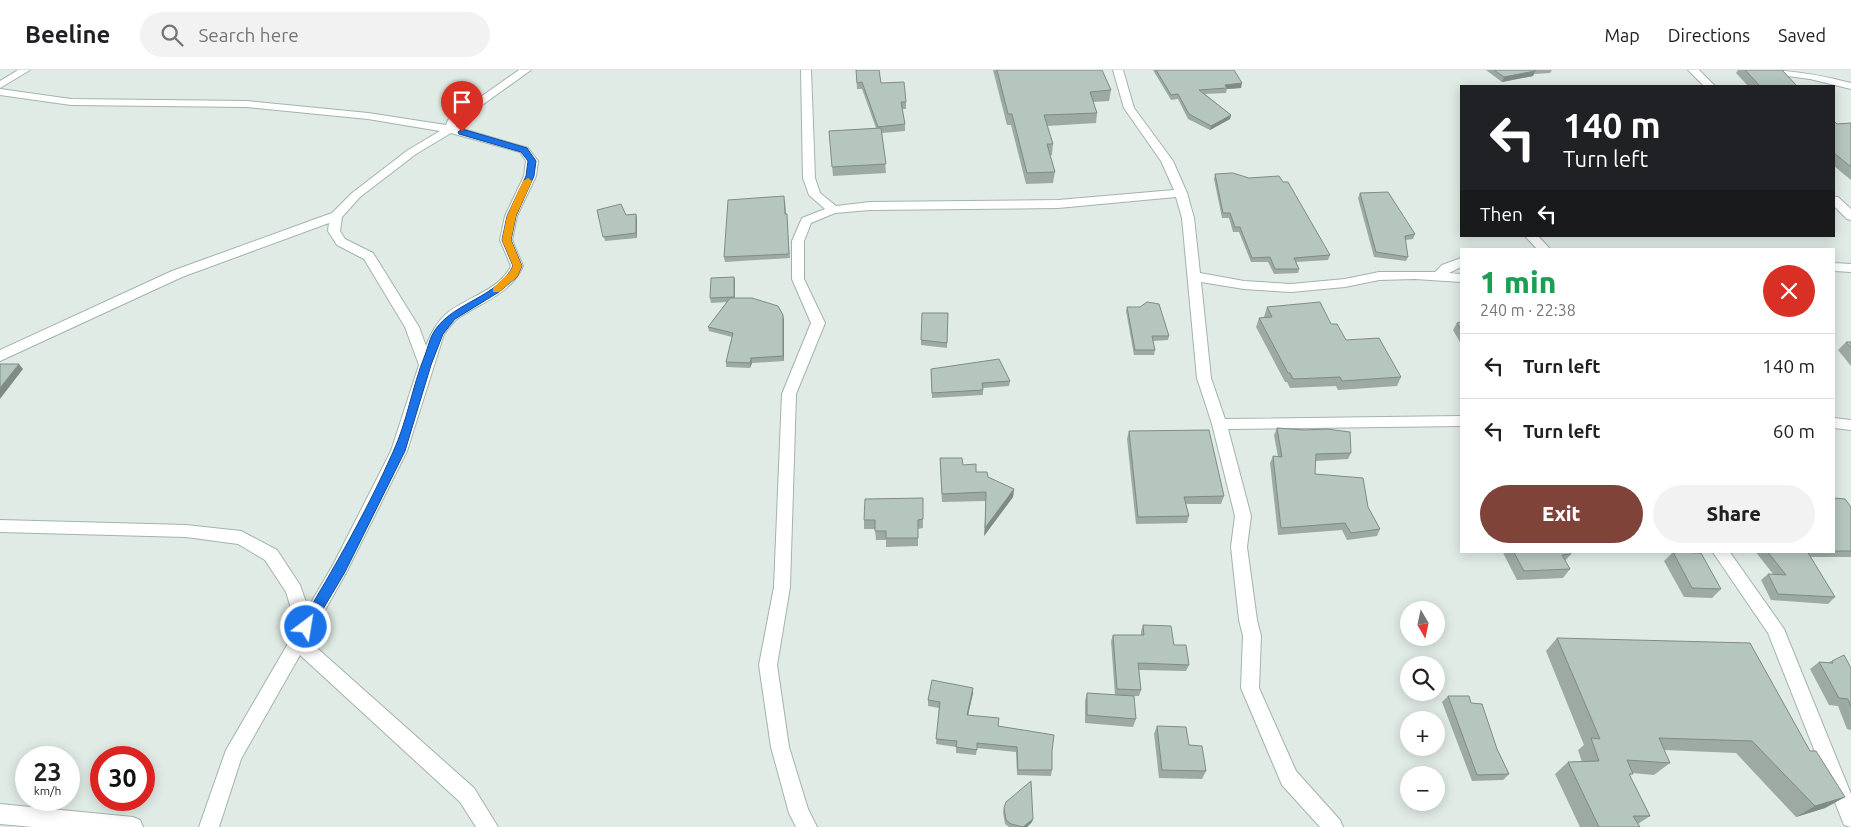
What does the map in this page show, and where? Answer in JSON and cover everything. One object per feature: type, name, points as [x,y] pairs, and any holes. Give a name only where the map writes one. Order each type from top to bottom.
[{"type":"street","points":[[0,85],[25,70]]},
{"type":"street","points":[[0,356],[177,274],[336,216],[356,195],[384,173],[412,152],[450,129],[452,122],[526,70]]},
{"type":"street","points":[[806,70],[809,178],[814,196],[833,210]]},
{"type":"street","points":[[1118,70],[1128,108],[1167,161],[1181,193],[1188,218],[1204,378],[1219,424],[1243,516],[1240,547],[1248,620],[1252,636],[1250,688],[1289,778],[1333,827]]},
{"type":"street","points":[[1693,70],[1709,85]]},
{"type":"street","points":[[1765,70],[1810,76],[1851,86]]},
{"type":"street","points":[[0,92],[70,102],[247,104],[368,116],[450,129],[524,150],[532,161],[530,176],[511,216],[506,240],[517,266],[513,275],[496,290],[452,317],[438,332],[400,451],[340,568],[233,756],[209,827]]},
{"type":"street","points":[[807,827],[799,813],[780,747],[768,665],[782,587],[789,394],[818,323],[798,279],[798,241],[806,221],[833,210],[870,206],[1058,204],[1181,193]]},
{"type":"street","points":[[1835,201],[1851,216]]},
{"type":"street","points":[[336,216],[334,231],[341,242],[369,256],[412,326],[426,365]]},
{"type":"street","points":[[1532,237],[1543,248]]},
{"type":"street","points":[[1438,277],[1446,268],[1460,262]]},
{"type":"street","points":[[1835,267],[1851,268]]},
{"type":"street","points":[[1195,277],[1244,285],[1283,288],[1345,283],[1379,276],[1460,278]]},
{"type":"street","points":[[1219,424],[1460,421]]},
{"type":"street","points":[[1835,423],[1851,425]]},
{"type":"street","points":[[0,526],[186,531],[241,538],[271,554],[294,590],[301,634],[467,795],[488,827]]},
{"type":"street","points":[[1721,553],[1775,629],[1851,818]]},
{"type":"street","points":[[0,814],[133,827]]},
{"type":"building","points":[[856,70],[879,70],[881,83],[904,82],[906,102],[901,102],[905,124],[878,127],[862,82],[857,83]]},
{"type":"building","points":[[997,70],[1102,70],[1111,90],[1090,92],[1097,113],[1044,115],[1053,144],[1047,144],[1055,172],[1027,173],[1012,114],[1008,114]]},
{"type":"building","points":[[1156,70],[1234,70],[1242,83],[1225,85],[1227,88],[1199,90],[1231,115],[1211,126],[1189,114],[1178,94],[1171,95]]},
{"type":"building","points":[[1494,70],[1534,70],[1535,71],[1504,77]]},
{"type":"building","points":[[1745,70],[1782,70],[1796,85],[1759,85]]},
{"type":"building","points":[[1835,122],[1837,124],[1851,123],[1851,167],[1835,154]]},
{"type":"building","points":[[881,128],[886,164],[832,167],[829,131]]},
{"type":"building","points":[[1233,173],[1249,178],[1279,176],[1283,182],[1288,182],[1330,255],[1294,258],[1299,269],[1275,269],[1270,257],[1252,258],[1240,227],[1235,227],[1230,213],[1223,213],[1215,174]]},
{"type":"building","points":[[1388,192],[1415,234],[1405,236],[1408,257],[1376,252],[1360,193]]},
{"type":"building","points":[[784,196],[789,254],[724,257],[728,200]]},
{"type":"building","points":[[621,204],[626,215],[636,214],[636,233],[603,237],[597,210]]},
{"type":"building","points":[[734,277],[734,297],[710,298],[711,278]]},
{"type":"building","points":[[730,298],[752,298],[778,306],[783,315],[783,356],[751,358],[750,363],[726,362],[733,333],[708,327]]},
{"type":"building","points":[[1147,302],[1159,304],[1169,336],[1152,336],[1155,350],[1135,350],[1127,307],[1140,307]]},
{"type":"building","points":[[1320,302],[1331,324],[1337,324],[1346,340],[1379,338],[1401,377],[1342,381],[1340,377],[1293,379],[1259,318],[1272,317],[1267,307]]},
{"type":"building","points":[[922,313],[948,313],[947,343],[921,340]]},
{"type":"building","points":[[999,359],[1010,381],[982,383],[983,390],[932,393],[931,369]]},
{"type":"building","points":[[0,364],[19,364],[0,388]]},
{"type":"building","points":[[1277,428],[1327,429],[1350,432],[1351,453],[1316,454],[1315,474],[1363,478],[1368,507],[1380,529],[1351,533],[1345,523],[1281,528],[1273,456],[1282,457]]},
{"type":"building","points":[[1209,430],[1224,496],[1184,497],[1189,516],[1138,517],[1129,431]]},
{"type":"building","points":[[940,458],[962,458],[963,465],[976,464],[976,472],[987,472],[988,477],[1014,489],[985,528],[986,492],[942,494]]},
{"type":"building","points":[[923,498],[923,519],[918,520],[918,538],[886,538],[886,531],[875,531],[875,520],[864,520],[865,499]]},
{"type":"building","points":[[1835,498],[1845,499],[1851,507],[1851,551],[1835,551]]},
{"type":"building","points":[[1514,553],[1571,554],[1562,555],[1570,569],[1524,571]]},
{"type":"building","points":[[1674,553],[1701,553],[1721,589],[1692,588]]},
{"type":"building","points":[[1769,553],[1808,553],[1835,597],[1778,594],[1768,574],[1786,575]]},
{"type":"building","points":[[1143,625],[1171,626],[1174,645],[1186,645],[1189,665],[1138,663],[1141,690],[1117,689],[1113,635],[1144,635]]},
{"type":"building","points":[[1557,638],[1750,643],[1810,751],[1816,751],[1845,797],[1815,806],[1752,741],[1659,738],[1670,763],[1627,760],[1633,774],[1629,774],[1650,816],[1633,816],[1640,827],[1599,827],[1568,762],[1599,761],[1591,738],[1600,739]]},
{"type":"building","points":[[1844,655],[1851,668],[1851,707],[1848,699],[1839,698],[1819,662],[1833,663],[1832,661]]},
{"type":"building","points":[[932,680],[973,688],[967,715],[999,718],[998,726],[1054,735],[1052,770],[1018,770],[1017,747],[977,743],[977,750],[956,747],[957,741],[936,739],[940,702],[928,700]]},
{"type":"building","points":[[1087,693],[1134,696],[1136,719],[1087,715]]},
{"type":"building","points":[[1448,696],[1469,696],[1471,703],[1482,704],[1497,749],[1509,774],[1477,775]]},
{"type":"building","points":[[1157,726],[1186,727],[1189,745],[1202,746],[1206,771],[1162,770]]},
{"type":"building","points":[[1031,781],[1033,819],[1023,827],[1011,824],[1006,820],[1004,808],[1006,802]]},
{"type":"slow traffic","points":[[496,290],[513,275],[517,266],[506,240],[511,216],[528,181]]},
{"type":"route","points":[[306,627],[340,568],[400,451],[438,332],[452,317],[496,290],[513,275],[517,266],[506,240],[511,216],[530,176],[532,161],[524,150],[462,132]]}]
